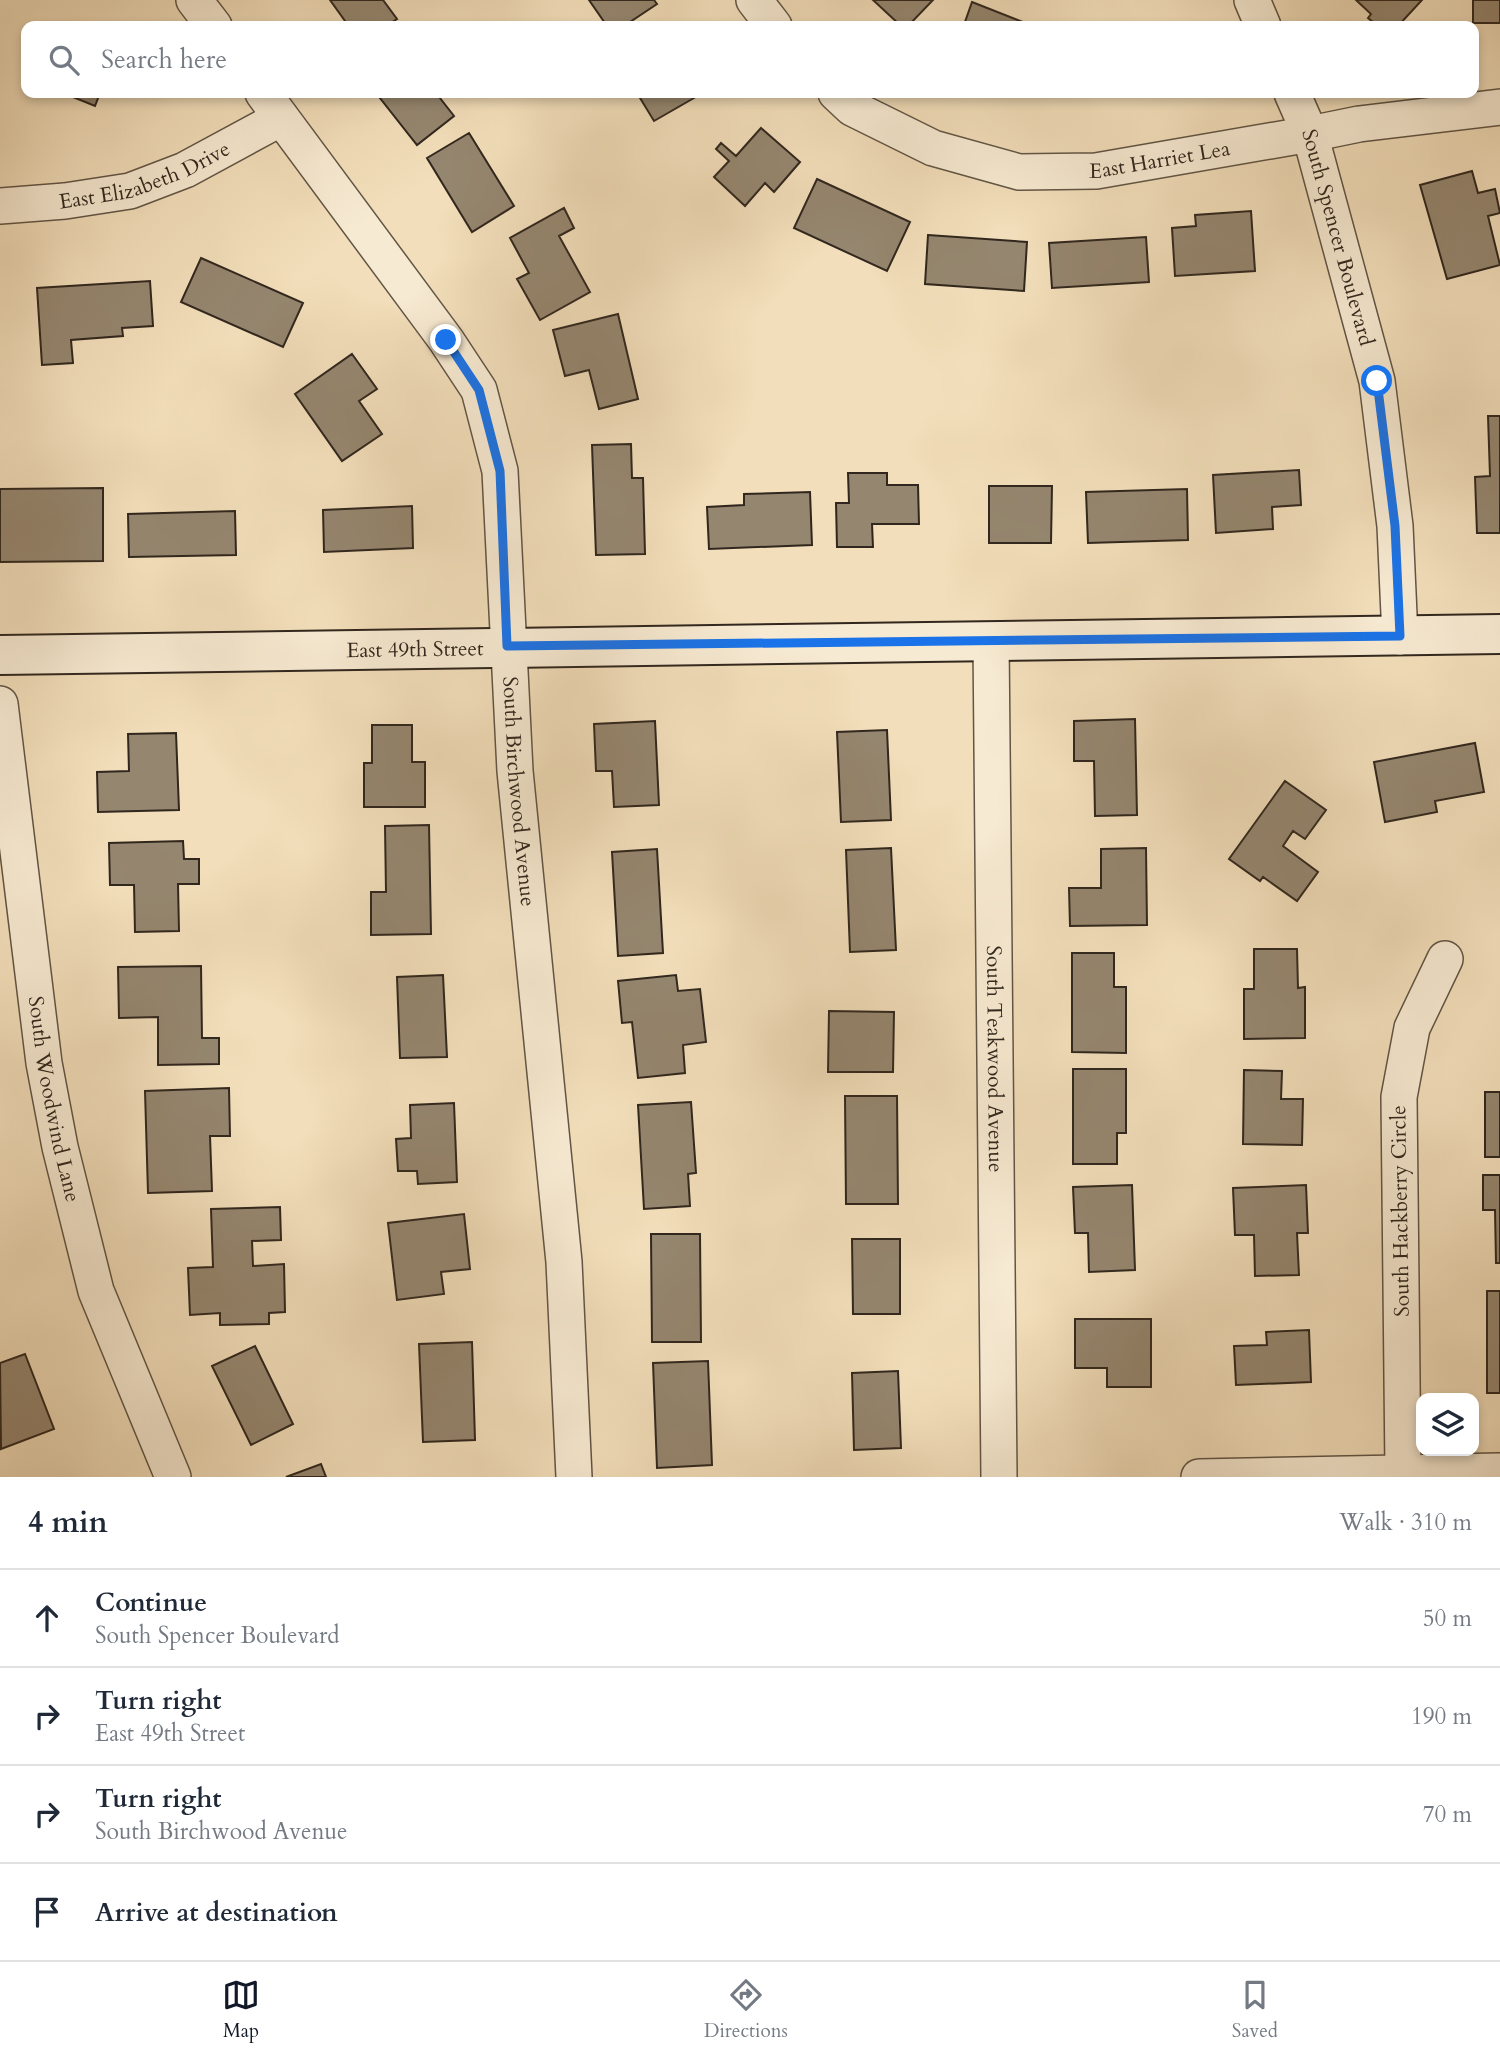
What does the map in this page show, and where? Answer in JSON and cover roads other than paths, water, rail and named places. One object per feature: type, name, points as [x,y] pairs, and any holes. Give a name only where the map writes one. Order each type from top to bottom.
[{"type":"street","points":[[194,0],[210,21]]},
{"type":"street","points":[[754,0],[770,21]]},
{"type":"street","points":[[1252,0],[1261,21]]},
{"type":"street","name":"East Harriet Lea","points":[[841,98],[852,108],[933,148],[1019,172],[1096,171],[1359,124],[1500,107]]},
{"type":"street","name":"South Spencer Boulevard","points":[[1294,98],[1310,134],[1377,381],[1395,526],[1400,636]]},
{"type":"street","name":"East Elizabeth Drive","points":[[0,206],[65,201],[130,191],[185,170],[272,105]]},
{"type":"street","name":"South Birchwood Avenue","points":[[272,105],[446,340],[479,390],[500,471],[515,771],[564,1262],[574,1477]]},
{"type":"street","name":"East 49th Street","points":[[0,655],[1500,634]]},
{"type":"street","name":"South Teakwood Avenue","points":[[991,640],[999,1477]]},
{"type":"street","name":"South Woodwind Lane","points":[[0,704],[44,1063],[60,1147],[96,1291],[173,1477]]},
{"type":"street","name":"South Hackberry Circle","points":[[1403,1472],[1399,1097],[1412,1028],[1445,959]]},
{"type":"street","points":[[1199,1477],[1500,1471]]}]
